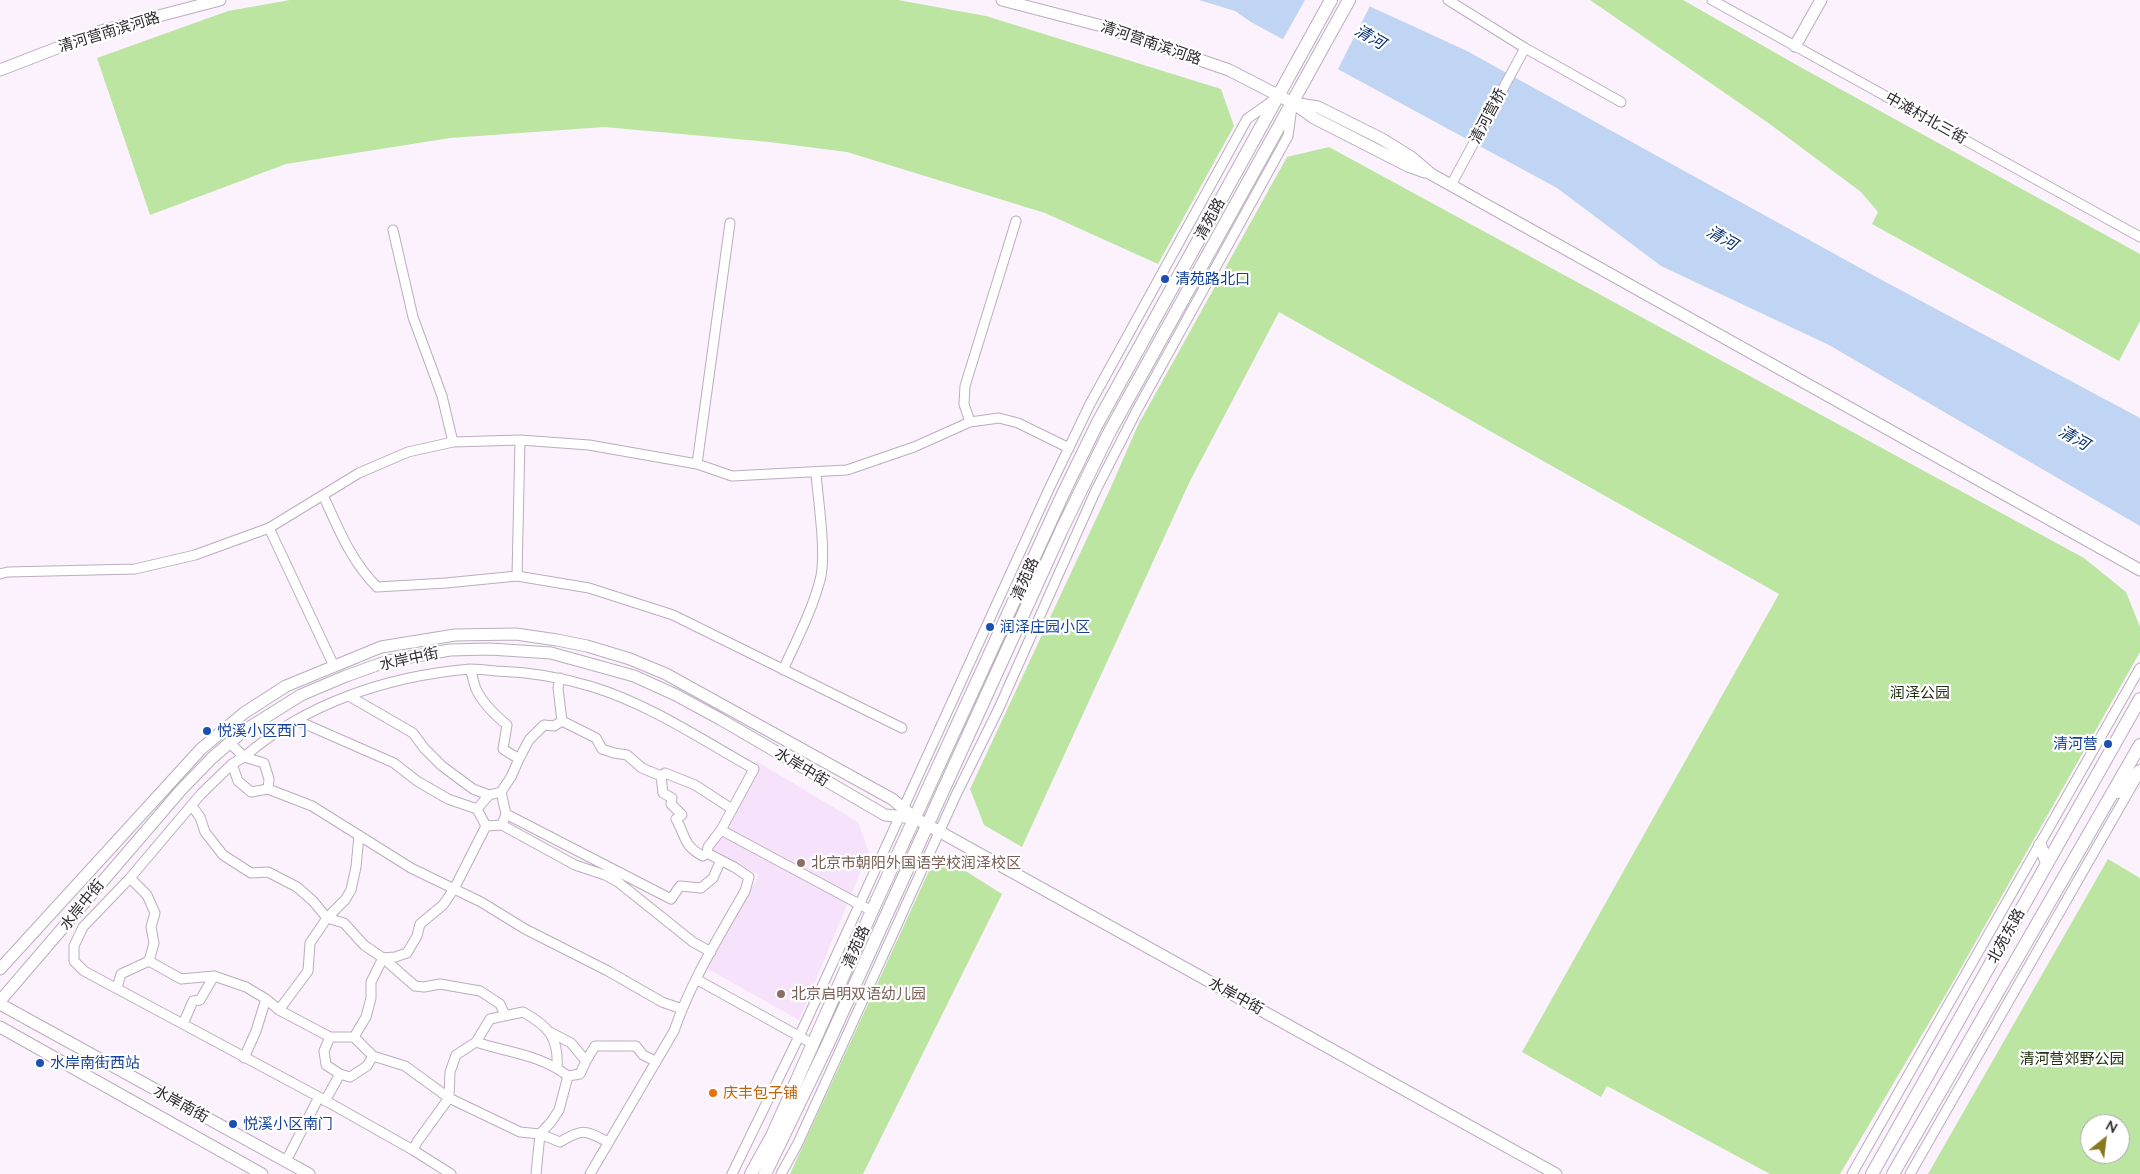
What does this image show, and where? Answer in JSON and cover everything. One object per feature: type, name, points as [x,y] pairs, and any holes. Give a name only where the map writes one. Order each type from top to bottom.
[{"type":"main road","name":"清苑路","points":[[751,1174],[772,1136],[872,911],[1063,494],[1097,424],[1331,0]]},
{"type":"main road","name":"清苑路","points":[[765,1174],[934,829],[1062,529],[1109,433],[1293,103],[1348,0]]},
{"type":"main road","name":"北苑东路","points":[[1872,1174],[2140,699]]},
{"type":"main road","name":"北苑东路","points":[[1893,1174],[2140,744]]},
{"type":"main road","points":[[2108,800],[2140,772]]},
{"type":"main road","points":[[2040,845],[2047,863]]},
{"type":"street","name":"清河营南滨河路","points":[[0,70],[101,31],[220,0]]},
{"type":"street","name":"清河营南滨河路","points":[[1002,0],[1111,29],[1229,70],[1293,103]]},
{"type":"street","points":[[1448,0],[1525,48],[1621,102]]},
{"type":"street","name":"中滩村北三街","points":[[1712,0],[2140,237]]},
{"type":"street","points":[[1795,46],[1820,0]]},
{"type":"street","name":"清河营桥","points":[[1452,185],[1525,48]]},
{"type":"street","points":[[732,1174],[799,1035],[858,903],[1090,404],[1247,119],[1279,96]]},
{"type":"street","points":[[1293,103],[1314,118],[1408,166],[1431,174],[1452,185],[2140,570]]},
{"type":"street","points":[[970,422],[964,404],[966,386],[1016,221]]},
{"type":"street","points":[[697,464],[730,223]]},
{"type":"street","points":[[393,230],[413,317],[442,396],[452,442]]},
{"type":"street","points":[[0,574],[8,572],[135,569],[195,555],[269,528],[359,473],[408,452],[452,442],[520,440],[589,446],[697,464],[732,476],[846,470],[914,446],[970,422],[999,418],[1018,423],[1068,448]]},
{"type":"street","points":[[517,576],[520,440]]},
{"type":"street","points":[[783,670],[820,580],[822,557],[816,473]]},
{"type":"street","points":[[323,495],[352,556],[363,573],[377,587],[517,576],[588,588],[673,615],[902,728]]},
{"type":"street","points":[[269,528],[334,666]]},
{"type":"street","name":"水岸中街","points":[[0,969],[177,773],[213,738],[244,713],[286,686],[381,647],[455,635],[516,634],[587,646],[630,659],[666,674],[892,798],[901,812]]},
{"type":"street","name":"水岸中街","points":[[0,1003],[181,790],[212,758],[242,732],[301,695],[388,661],[450,650],[490,649],[551,653],[625,673],[676,695],[807,768],[885,815],[901,812],[915,818],[1556,1174]]},
{"type":"street","points":[[1852,1174],[2140,668]]},
{"type":"street","points":[[470,669],[475,687],[482,699],[491,712],[507,725],[503,749],[519,759]]},
{"type":"street","points":[[451,1174],[413,1150],[322,1099],[84,971],[74,961],[74,946],[83,927],[130,878],[192,806],[232,764],[244,757],[263,740],[296,720],[349,696],[397,679],[470,669],[526,672],[594,687],[655,712],[754,769],[721,830],[708,847],[707,853]]},
{"type":"street","points":[[560,678],[558,688],[562,721]]},
{"type":"street","points":[[349,696],[413,733],[424,748],[442,766],[473,789],[489,795]]},
{"type":"street","points":[[296,720],[394,764],[417,781],[448,799],[477,808],[486,826]]},
{"type":"street","points":[[502,825],[506,814],[501,792],[529,740],[544,725],[554,726],[562,721]]},
{"type":"street","points":[[562,721],[596,738],[602,749],[614,754],[627,755],[642,768],[661,776]]},
{"type":"street","points":[[230,743],[244,757],[264,763],[269,779],[268,789]]},
{"type":"street","points":[[232,764],[238,781],[251,792],[268,789],[312,806],[411,868],[481,902],[525,929],[608,971],[662,1002],[682,1009]]},
{"type":"street","points":[[1910,1174],[2140,772]]},
{"type":"street","points":[[661,776],[665,773],[695,785],[732,809]]},
{"type":"street","points":[[661,776],[664,793],[672,798],[671,804],[682,814],[676,819],[682,829],[685,842],[693,851],[703,856],[707,853]]},
{"type":"street","points":[[477,808],[489,795],[501,792]]},
{"type":"street","points":[[192,806],[200,816],[205,832],[223,855],[251,873],[268,872],[297,888],[327,918],[344,923],[364,945],[384,958],[415,986],[424,988],[440,984],[480,991],[500,1004],[505,1015]]},
{"type":"street","points":[[506,814],[671,898],[680,886],[702,888],[713,878],[721,860]]},
{"type":"street","points":[[486,826],[502,825],[574,865],[605,875],[618,882],[693,942],[711,952]]},
{"type":"street","points":[[384,958],[407,953],[417,936],[420,924],[443,905],[454,889],[486,826]]},
{"type":"street","points":[[782,1174],[798,1143],[934,829]]},
{"type":"street","points":[[721,830],[872,911]]},
{"type":"street","points":[[279,1010],[308,971],[310,943],[327,918],[351,890],[356,867],[359,835]]},
{"type":"street","points":[[590,1174],[674,1031],[696,978],[745,891],[749,877],[707,853]]},
{"type":"street","points":[[130,878],[147,895],[156,913],[151,927],[154,943],[150,961]]},
{"type":"street","points":[[354,1037],[366,1017],[371,998],[371,982],[384,958]]},
{"type":"street","points":[[150,961],[181,979],[214,976],[246,987],[266,999],[279,1010],[330,1037],[354,1037],[373,1056],[405,1066],[449,1098],[520,1132],[540,1134],[560,1142],[577,1132],[591,1132],[608,1142]]},
{"type":"street","points":[[117,988],[121,974],[150,961]]},
{"type":"street","points":[[183,1024],[193,1001],[200,1000],[214,976]]},
{"type":"street","points":[[696,978],[814,1044]]},
{"type":"street","points":[[244,1058],[266,999]]},
{"type":"street","name":"水岸南街","points":[[0,1003],[309,1174]]},
{"type":"street","points":[[413,1150],[449,1098],[450,1072],[456,1055],[476,1042],[490,1019],[523,1012],[542,1022],[550,1032],[558,1053],[557,1068]]},
{"type":"street","name":"水岸南街","points":[[0,1028],[262,1174]]},
{"type":"street","points":[[550,1032],[571,1043],[586,1061]]},
{"type":"street","points":[[330,1037],[324,1050],[326,1065],[340,1074],[350,1077],[367,1066],[373,1056]]},
{"type":"street","points":[[476,1042],[543,1060],[568,1076],[580,1074],[595,1046],[636,1046],[643,1055],[655,1061]]},
{"type":"street","points":[[286,1161],[322,1099],[340,1074]]},
{"type":"street","points":[[536,1174],[540,1134],[559,1110],[568,1076]]},
{"type":"shaded area","name":"北京市朝阳外国语学校润泽校区","points":[[756,761],[858,822],[869,852],[799,1020],[706,968],[759,875],[711,849]]},
{"type":"green space","points":[[290,0],[898,0],[986,16],[1221,89],[1234,126],[1158,264],[1045,213],[847,152],[769,142],[604,127],[450,138],[286,164],[150,215],[97,58],[228,11]]},
{"type":"green space","points":[[1590,0],[1683,0],[1802,68],[2140,254],[2140,321],[2119,361],[1872,224],[1878,212],[1861,192],[1767,122]]},
{"type":"green space","name":"润泽公园","points":[[1329,147],[2084,558],[2126,592],[2140,627],[2140,652],[1949,989],[1840,1174],[1770,1174],[1607,1086],[1601,1097],[1522,1052],[1779,594],[1279,312],[1190,481],[1022,847],[984,825],[970,789],[1138,425],[1287,157]]},
{"type":"green space","name":"清河营郊野公园","points":[[2108,859],[2140,878],[2140,1174],[1928,1174]]},
{"type":"green space","points":[[953,863],[1002,894],[863,1174],[790,1174],[929,871]]},
{"type":"water","name":"清河","points":[[1199,0],[1356,0],[1467,51],[1880,279],[2140,418],[2140,526],[1829,345],[1661,266],[1557,188],[1251,22],[1235,11]]},
{"type":"pier","points":[[1305,0],[1362,0],[1371,4],[1337,71],[1282,41]]},
{"type":"place","name":"清苑路北口","points":[[1165,279]]},
{"type":"place","name":"润泽庄园小区","points":[[990,627]]},
{"type":"place","name":"悦溪小区西门","points":[[207,731]]},
{"type":"place","name":"清河营","points":[[2108,744]]},
{"type":"place","name":"北京市朝阳外国语学校润泽校区","points":[[801,863]]},
{"type":"place","name":"北京启明双语幼儿园","points":[[781,994]]},
{"type":"place","name":"水岸南街西站","points":[[40,1063]]},
{"type":"place","name":"庆丰包子铺","points":[[713,1093]]},
{"type":"place","name":"悦溪小区南门","points":[[233,1124]]}]
